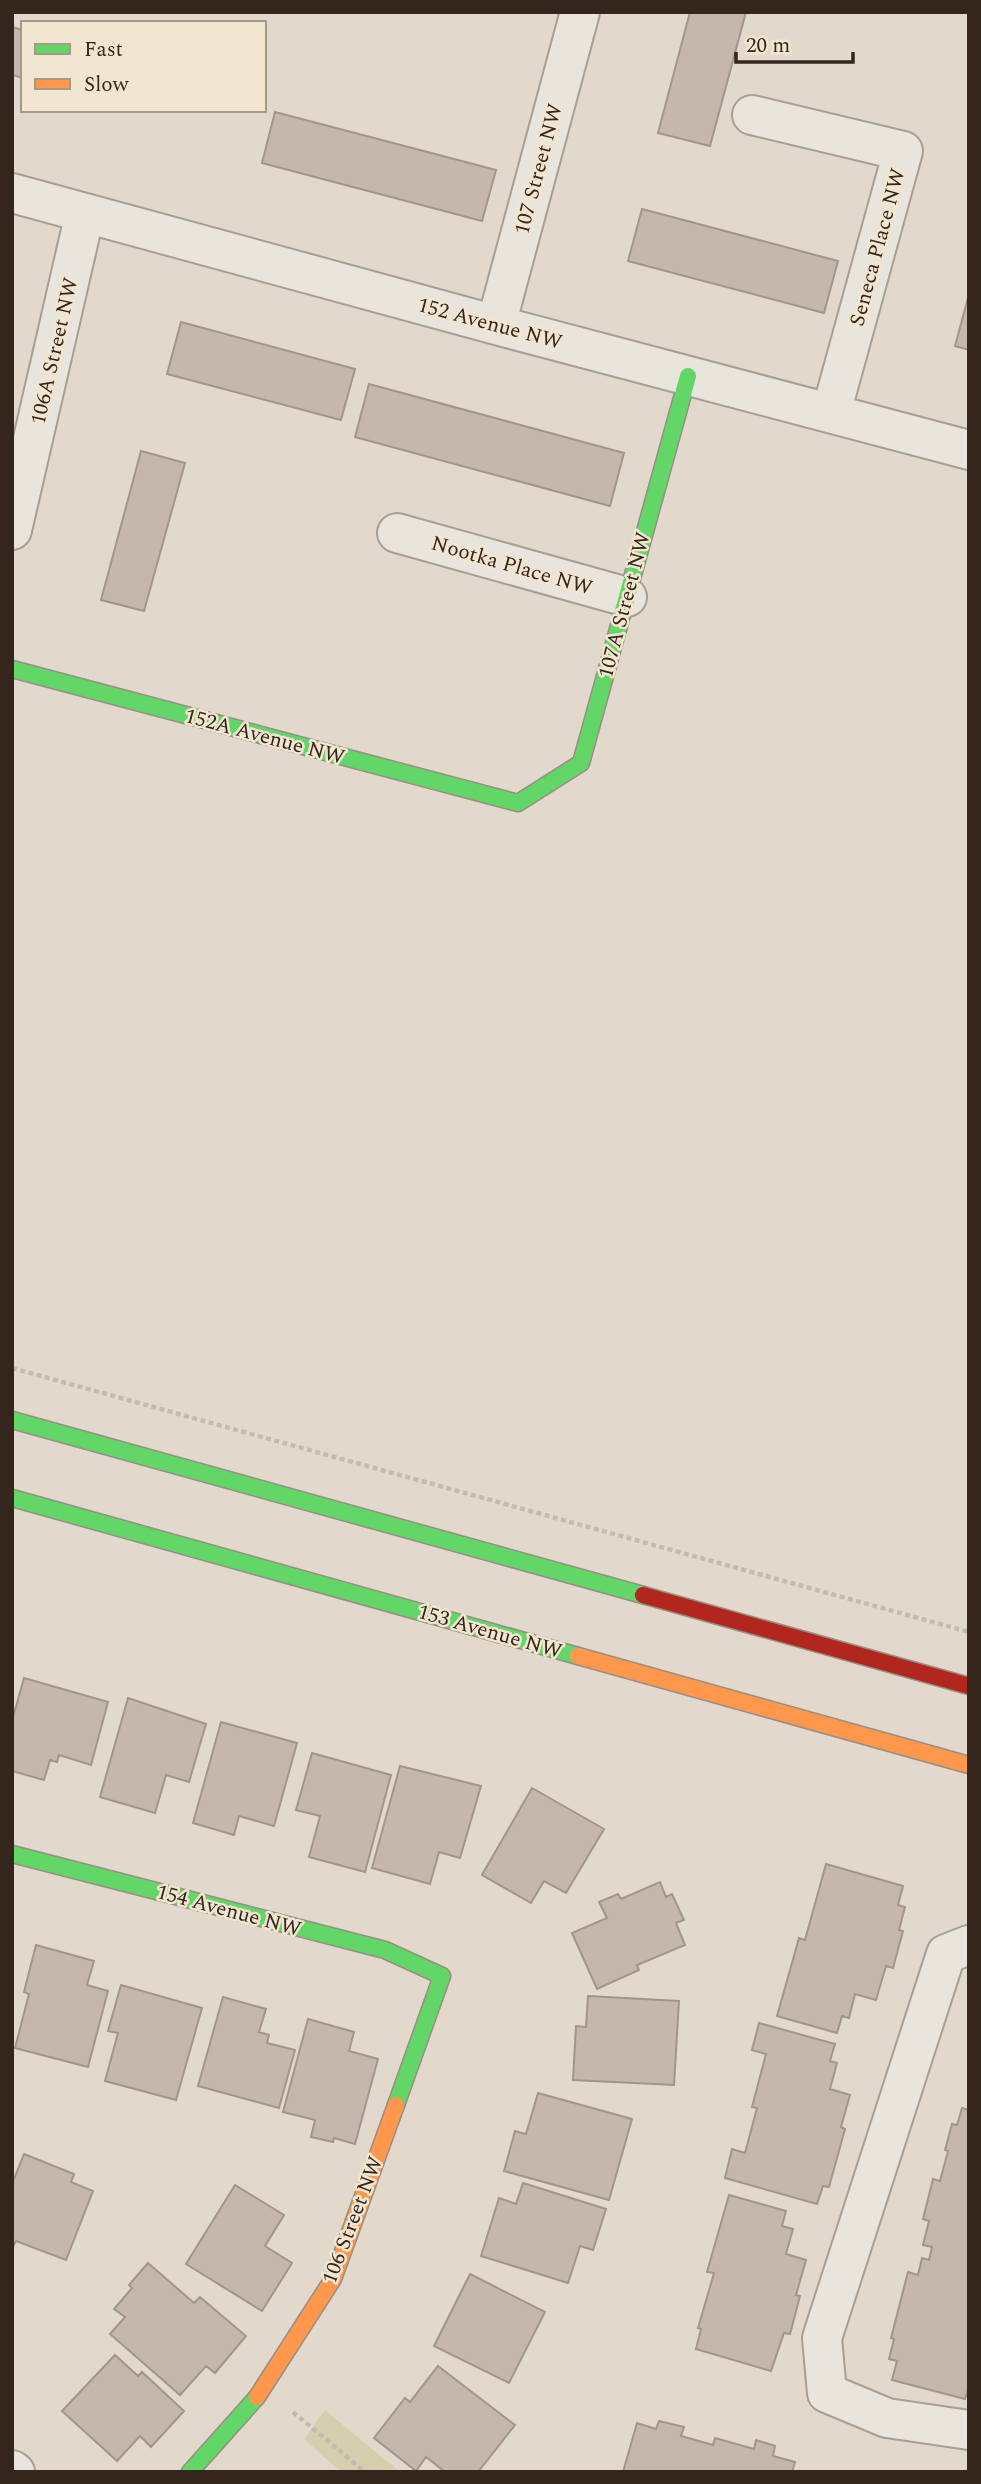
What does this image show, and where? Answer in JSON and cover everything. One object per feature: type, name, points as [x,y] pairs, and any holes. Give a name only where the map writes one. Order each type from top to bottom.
[{"type":"street","name":"107 Street NW","points":[[496,325],[580,12]]},
{"type":"street","name":"Seneca Place NW","points":[[752,116],[904,151],[831,413]]},
{"type":"street","name":"152 Avenue NW","points":[[12,193],[969,450]]},
{"type":"street","name":"106A Street NW","points":[[12,530],[85,213]]},
{"type":"street","name":"107A Street NW","points":[[517,803],[581,763],[688,376]]},
{"type":"street","name":"Nootka Place NW","points":[[397,533],[627,597]]},
{"type":"street","name":"152A Avenue NW","points":[[12,669],[517,803]]},
{"type":"street","points":[[12,1420],[969,1686]]},
{"type":"street","name":"153 Avenue NW","points":[[12,1498],[969,1765]]},
{"type":"street","name":"154 Avenue NW","points":[[12,1854],[385,1950],[442,1976]]},
{"type":"street","points":[[969,1945],[946,1954],[822,2338],[827,2393],[887,2418],[969,2430]]},
{"type":"street","name":"106 Street NW","points":[[190,2472],[264,2389],[333,2279],[442,1976]]},
{"type":"path","points":[[12,1368],[969,1632]]},
{"type":"path","points":[[264,2389],[365,2472]]},
{"type":"shaded area","points":[[325,2410],[400,2472],[341,2472],[304,2439]]},
{"type":"building","points":[[690,12],[746,12],[710,146],[658,133]]},
{"type":"building","points":[[12,27],[21,29],[21,77],[12,75]]},
{"type":"building","points":[[275,112],[496,170],[482,221],[262,163]]},
{"type":"building","points":[[642,209],[838,261],[824,313],[628,261]]},
{"type":"building","points":[[969,294],[969,350],[955,346]]},
{"type":"building","points":[[181,322],[355,369],[341,420],[167,374]]},
{"type":"building","points":[[369,384],[624,453],[610,506],[355,437]]},
{"type":"building","points":[[141,451],[185,463],[144,611],[101,600]]},
{"type":"building","points":[[24,1678],[108,1702],[91,1765],[59,1755],[57,1762],[50,1760],[44,1780],[12,1771],[12,1721]]},
{"type":"building","points":[[128,1698],[206,1724],[189,1782],[166,1775],[155,1813],[100,1797]]},
{"type":"building","points":[[221,1722],[297,1743],[274,1826],[239,1816],[234,1835],[193,1823]]},
{"type":"building","points":[[312,1753],[391,1775],[365,1872],[309,1857],[320,1816],[296,1810]]},
{"type":"building","points":[[400,1766],[481,1786],[460,1858],[439,1852],[430,1884],[372,1868]]},
{"type":"building","points":[[532,1788],[604,1829],[566,1893],[544,1881],[531,1903],[482,1875]]},
{"type":"building","points":[[826,1864],[903,1886],[898,1905],[905,1907],[899,1930],[903,1931],[893,1968],[886,1966],[876,2000],[855,1994],[849,2018],[842,2016],[837,2033],[777,2016],[799,1938],[805,1940]]},
{"type":"building","points":[[660,1882],[666,1897],[672,1894],[684,1920],[676,1923],[685,1945],[637,1965],[639,1970],[597,1989],[572,1933],[607,1918],[599,1902],[618,1894],[621,1899]]},
{"type":"building","points":[[36,1945],[94,1961],[87,1985],[108,1991],[88,2067],[15,2048],[29,1994],[24,1992]]},
{"type":"building","points":[[121,1985],[202,2008],[176,2100],[105,2081],[118,2033],[108,2031]]},
{"type":"building","points":[[588,1996],[679,2001],[674,2085],[573,2080],[576,2026],[586,2027]]},
{"type":"building","points":[[223,1997],[266,2009],[259,2032],[269,2035],[267,2043],[295,2050],[279,2108],[198,2086]]},
{"type":"building","points":[[308,2019],[354,2032],[349,2051],[378,2059],[355,2144],[334,2138],[333,2142],[311,2137],[315,2120],[283,2112]]},
{"type":"building","points":[[759,2023],[835,2044],[830,2061],[837,2063],[830,2089],[850,2095],[841,2127],[845,2129],[829,2187],[823,2186],[817,2204],[725,2178],[732,2149],[745,2153],[757,2108],[752,2107],[766,2054],[752,2050]]},
{"type":"building","points":[[538,2093],[632,2119],[609,2200],[504,2171],[515,2131],[526,2134]]},
{"type":"building","points":[[962,2108],[969,2110],[969,2387],[965,2399],[892,2380],[897,2361],[889,2359],[894,2339],[891,2338],[908,2272],[918,2275],[922,2258],[929,2260],[932,2247],[923,2245],[929,2221],[923,2219],[933,2179],[940,2181],[952,2124],[957,2125]]},
{"type":"building","points":[[24,2154],[74,2174],[71,2182],[93,2191],[66,2260],[16,2241],[12,2249],[12,2184]]},
{"type":"building","points":[[523,2183],[606,2209],[593,2250],[580,2246],[568,2283],[481,2256],[499,2198],[516,2204]]},
{"type":"building","points":[[235,2185],[284,2215],[265,2246],[292,2263],[262,2311],[186,2264]]},
{"type":"building","points":[[729,2195],[786,2211],[782,2226],[793,2229],[786,2254],[806,2260],[796,2295],[800,2296],[790,2334],[784,2333],[771,2371],[696,2349],[701,2329],[698,2328],[714,2273],[707,2272]]},
{"type":"building","points":[[148,2263],[194,2303],[200,2297],[246,2336],[215,2373],[206,2366],[180,2395],[110,2334],[125,2317],[114,2309],[132,2288],[129,2285]]},
{"type":"building","points":[[470,2274],[545,2312],[509,2383],[434,2346]]},
{"type":"building","points":[[115,2355],[138,2376],[142,2372],[184,2411],[151,2447],[140,2436],[117,2461],[62,2411]]},
{"type":"building","points":[[438,2366],[515,2425],[478,2472],[445,2472],[426,2457],[416,2471],[374,2438],[405,2398],[410,2402]]},
{"type":"building","points":[[659,2421],[684,2427],[681,2436],[713,2445],[715,2438],[754,2449],[756,2440],[775,2446],[773,2456],[795,2462],[792,2472],[623,2472],[637,2423],[656,2429]]},
{"type":"traffic: fast","points":[[12,669],[518,803],[581,763],[688,376]]},
{"type":"traffic: fast","points":[[12,1420],[643,1595]]},
{"type":"traffic: fast","points":[[12,1498],[578,1656]]},
{"type":"traffic: fast","points":[[12,1854],[385,1950],[442,1976],[396,2105]]},
{"type":"traffic: fast","points":[[190,2472],[257,2397]]},
{"type":"traffic: slow","points":[[578,1656],[969,1765]]},
{"type":"traffic: slow","points":[[257,2397],[333,2279],[396,2105]]},
{"type":"traffic: jam","points":[[643,1595],[969,1686]]}]
